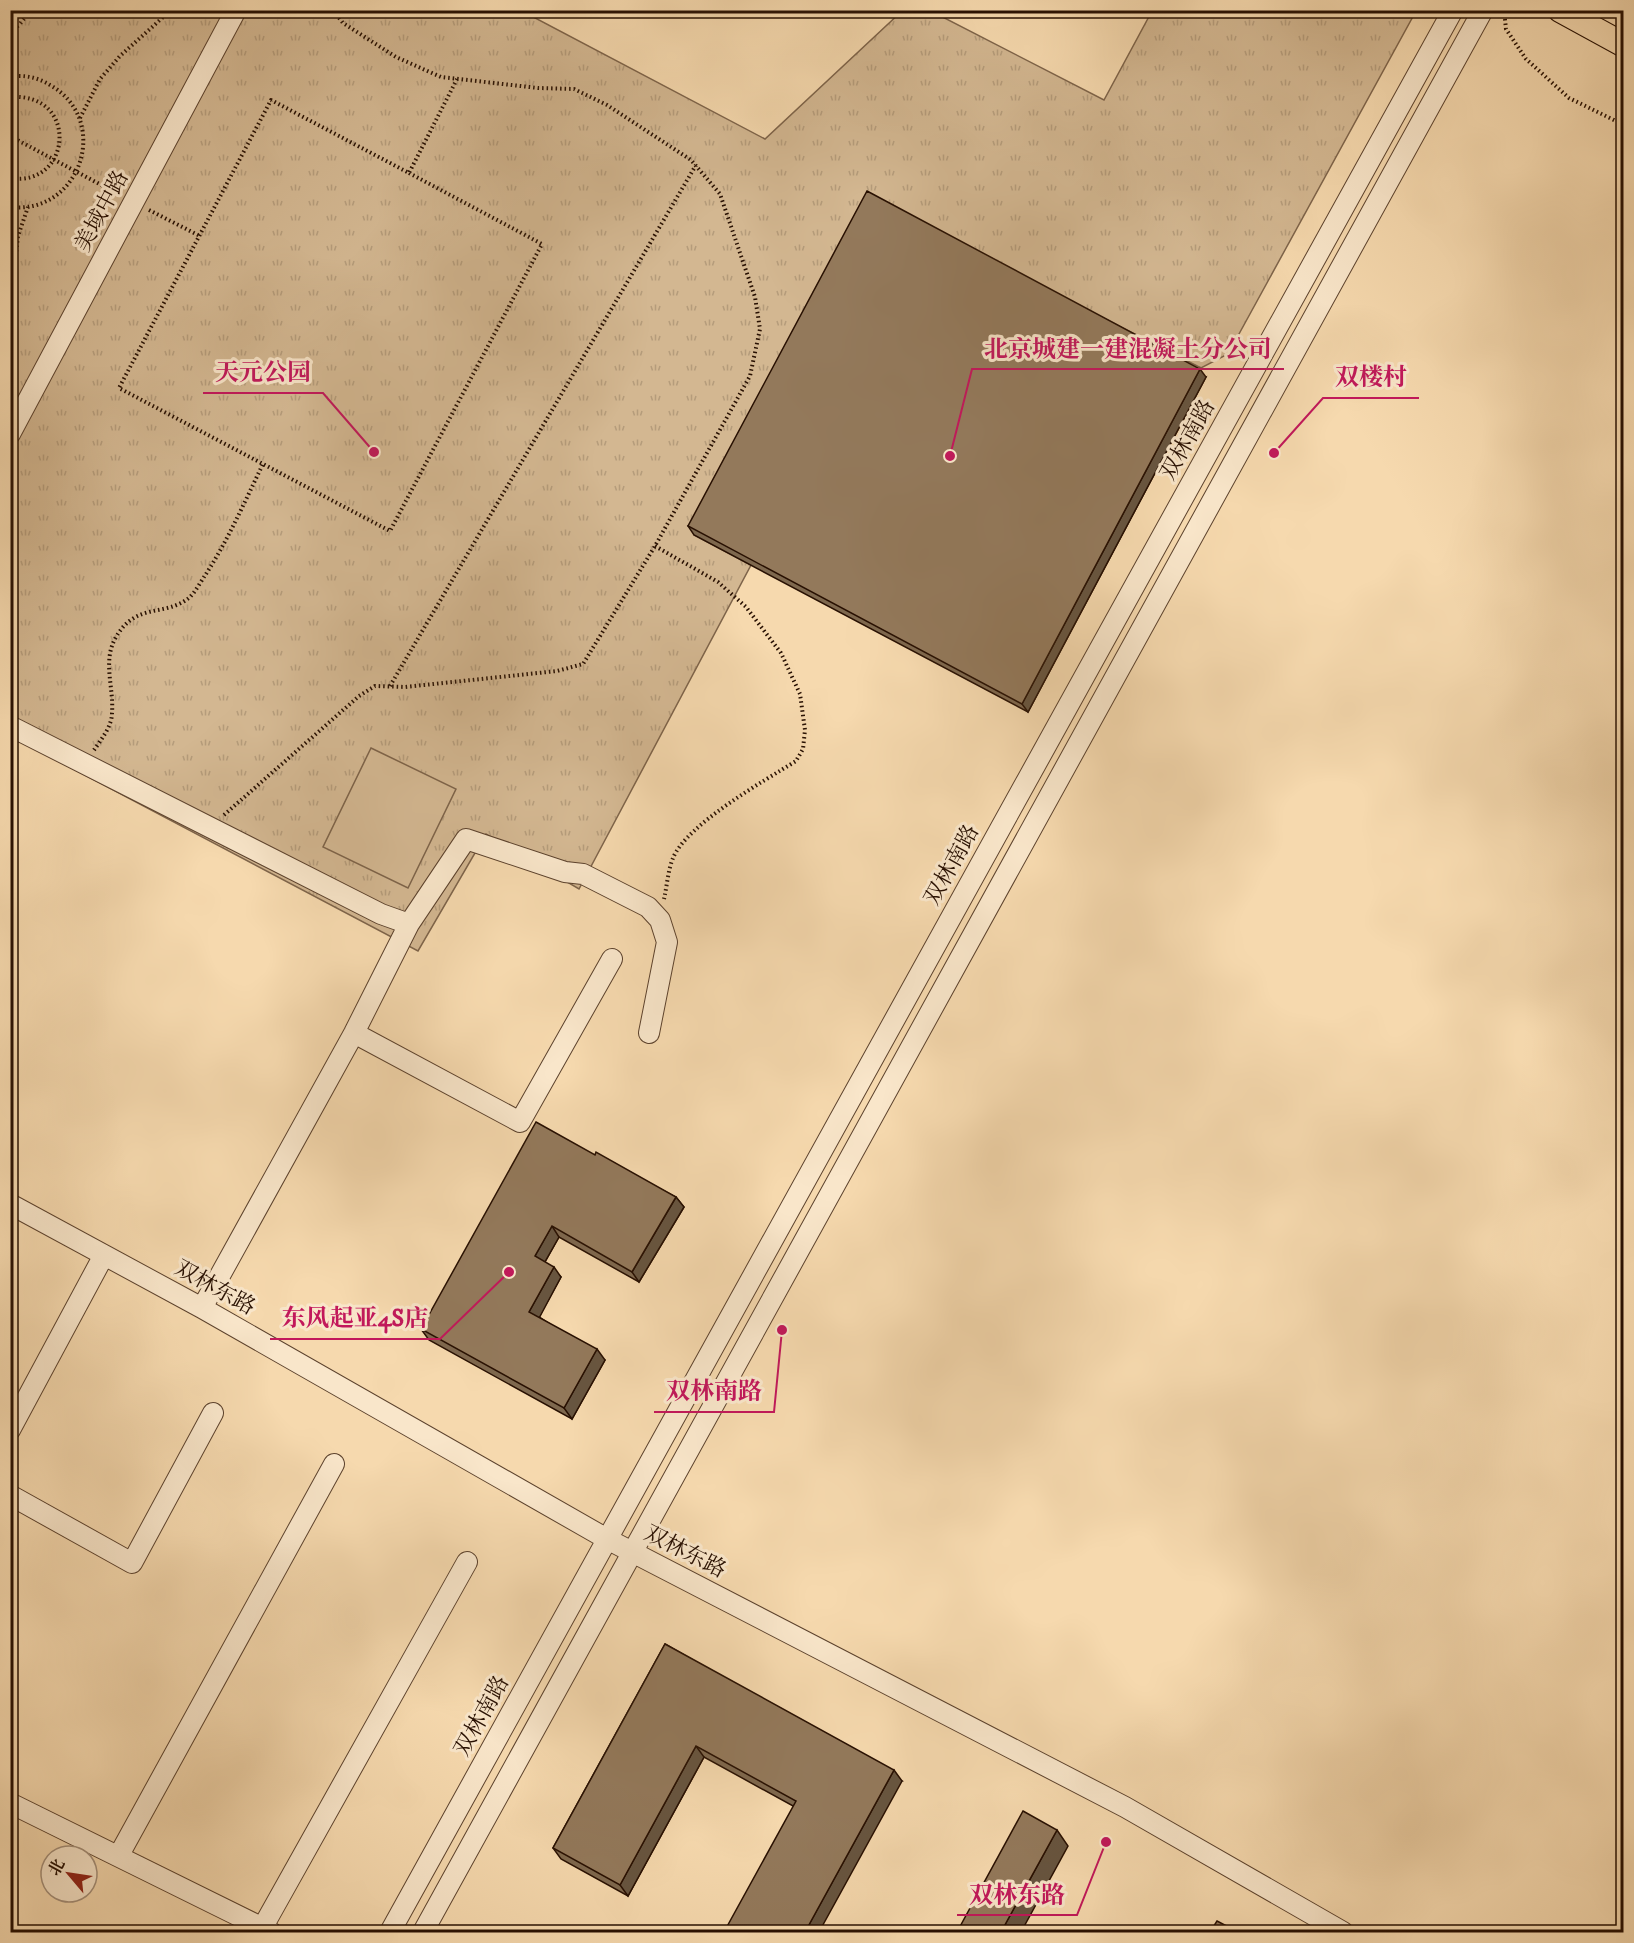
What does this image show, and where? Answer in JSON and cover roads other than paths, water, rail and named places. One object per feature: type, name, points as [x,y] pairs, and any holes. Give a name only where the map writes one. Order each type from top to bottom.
[{"type":"main road","points":[[1560,10],[1623,45]]},
{"type":"street","name":"美域中路","points":[[10,434],[236,10]]},
{"type":"street","name":"双林南路","points":[[390,1932],[1453,10]]},
{"type":"street","points":[[423,1932],[1483,10]]},
{"type":"street","points":[[10,726],[381,914],[409,924]]},
{"type":"street","points":[[202,1308],[354,1033],[409,924],[466,839],[565,872],[583,874],[648,907],[660,920],[667,942],[649,1034]]},
{"type":"street","points":[[354,1033],[520,1122],[612,959]]},
{"type":"street","name":"双林东路","points":[[10,1204],[202,1308],[607,1539],[1125,1807],[1343,1932]]},
{"type":"street","points":[[10,1430],[104,1255]]},
{"type":"street","points":[[10,1495],[132,1563],[213,1413]]},
{"type":"street","points":[[119,1855],[334,1464]]},
{"type":"street","points":[[10,1803],[119,1855],[264,1931],[467,1562]]},
{"type":"place","name":"天元公园","points":[[374,452]]},
{"type":"place","name":"双楼村","points":[[1274,453]]},
{"type":"place","name":"北京城建一建混凝土分公司","points":[[950,456]]},
{"type":"place","name":"东风起亚4S店","points":[[509,1272]]},
{"type":"place","name":"双林南路","points":[[782,1330]]},
{"type":"place","name":"双林东路","points":[[1106,1842]]}]
